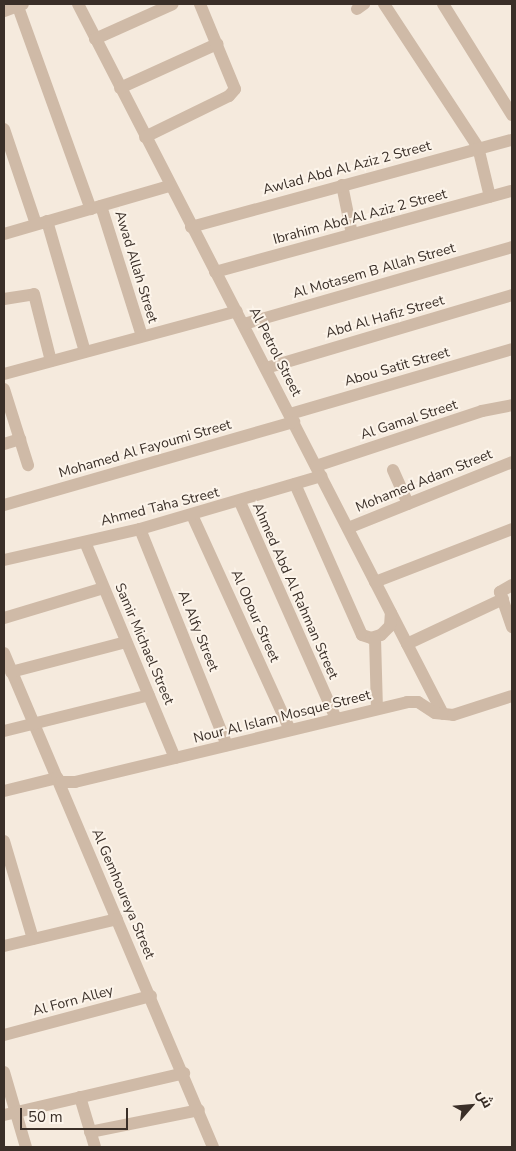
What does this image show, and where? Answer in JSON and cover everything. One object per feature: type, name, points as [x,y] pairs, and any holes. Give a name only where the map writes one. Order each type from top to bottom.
[{"type":"street","points":[[4,12],[19,4]]},
{"type":"street","name":"Awad Allah Street","points":[[19,4],[142,336]]},
{"type":"street","name":"Al Petrol Street","points":[[78,4],[169,186],[244,324],[443,714]]},
{"type":"street","points":[[95,39],[173,4]]},
{"type":"street","points":[[144,137],[229,96],[235,89],[200,4]]},
{"type":"street","points":[[384,4],[478,147],[490,197]]},
{"type":"street","points":[[443,4],[512,114]]},
{"type":"street","points":[[120,88],[217,44]]},
{"type":"street","points":[[4,129],[41,223],[85,352]]},
{"type":"street","name":"Awlad Abd Al Aziz 2 Street","points":[[191,227],[478,147],[512,140]]},
{"type":"street","points":[[342,185],[352,234]]},
{"type":"street","points":[[4,234],[169,186]]},
{"type":"street","name":"Ibrahim Abd Al Aziz 2 Street","points":[[215,272],[512,191]]},
{"type":"street","name":"Al Motasem B Allah Street","points":[[244,324],[512,247]]},
{"type":"street","points":[[4,299],[34,294],[51,361]]},
{"type":"street","name":"Abd Al Hafiz Street","points":[[266,368],[512,296]]},
{"type":"street","points":[[4,374],[237,311]]},
{"type":"street","name":"Abou Satit Street","points":[[292,418],[512,349]]},
{"type":"street","points":[[4,389],[28,465]]},
{"type":"street","name":"Al Gamal Street","points":[[319,471],[482,411],[512,405]]},
{"type":"street","name":"Mohamed Al Fayoumi Street","points":[[4,505],[292,418]]},
{"type":"street","points":[[4,444],[20,439]]},
{"type":"street","name":"Mohamed Adam Street","points":[[348,528],[512,462]]},
{"type":"street","points":[[393,470],[408,504]]},
{"type":"street","name":"Ahmed Taha Street","points":[[4,560],[140,529],[240,502],[296,484],[319,471]]},
{"type":"street","points":[[296,484],[362,635],[375,638],[386,631],[391,613]]},
{"type":"street","name":"Ahmed Abd Al Rahman Street","points":[[240,502],[336,719]]},
{"type":"street","name":"Al Obour Street","points":[[192,515],[290,730]]},
{"type":"street","name":"Al Alfy Street","points":[[140,529],[227,745]]},
{"type":"street","points":[[375,582],[512,529]]},
{"type":"street","name":"Samir Michael Street","points":[[84,542],[176,758]]},
{"type":"street","points":[[407,644],[502,596],[512,585]]},
{"type":"street","points":[[4,618],[104,588]]},
{"type":"street","points":[[502,596],[511,621]]},
{"type":"street","points":[[375,638],[377,709]]},
{"type":"street","points":[[7,663],[126,642]]},
{"type":"street","name":"Al Gemhoureya Street","points":[[7,663],[200,1110],[214,1147]]},
{"type":"street","points":[[4,731],[149,695]]},
{"type":"street","points":[[443,714],[453,715],[512,696]]},
{"type":"street","name":"Nour Al Islam Mosque Street","points":[[57,778],[61,782],[75,782],[413,701],[443,714]]},
{"type":"street","points":[[4,791],[57,778]]},
{"type":"street","points":[[4,841],[33,939]]},
{"type":"street","points":[[4,946],[117,919]]},
{"type":"street","name":"Al Forn Alley","points":[[4,1035],[151,996]]},
{"type":"street","points":[[4,1072],[10,1113],[26,1147]]},
{"type":"street","points":[[10,1113],[184,1073]]},
{"type":"street","points":[[80,1097],[94,1147]]},
{"type":"street","points":[[90,1132],[200,1110]]}]
